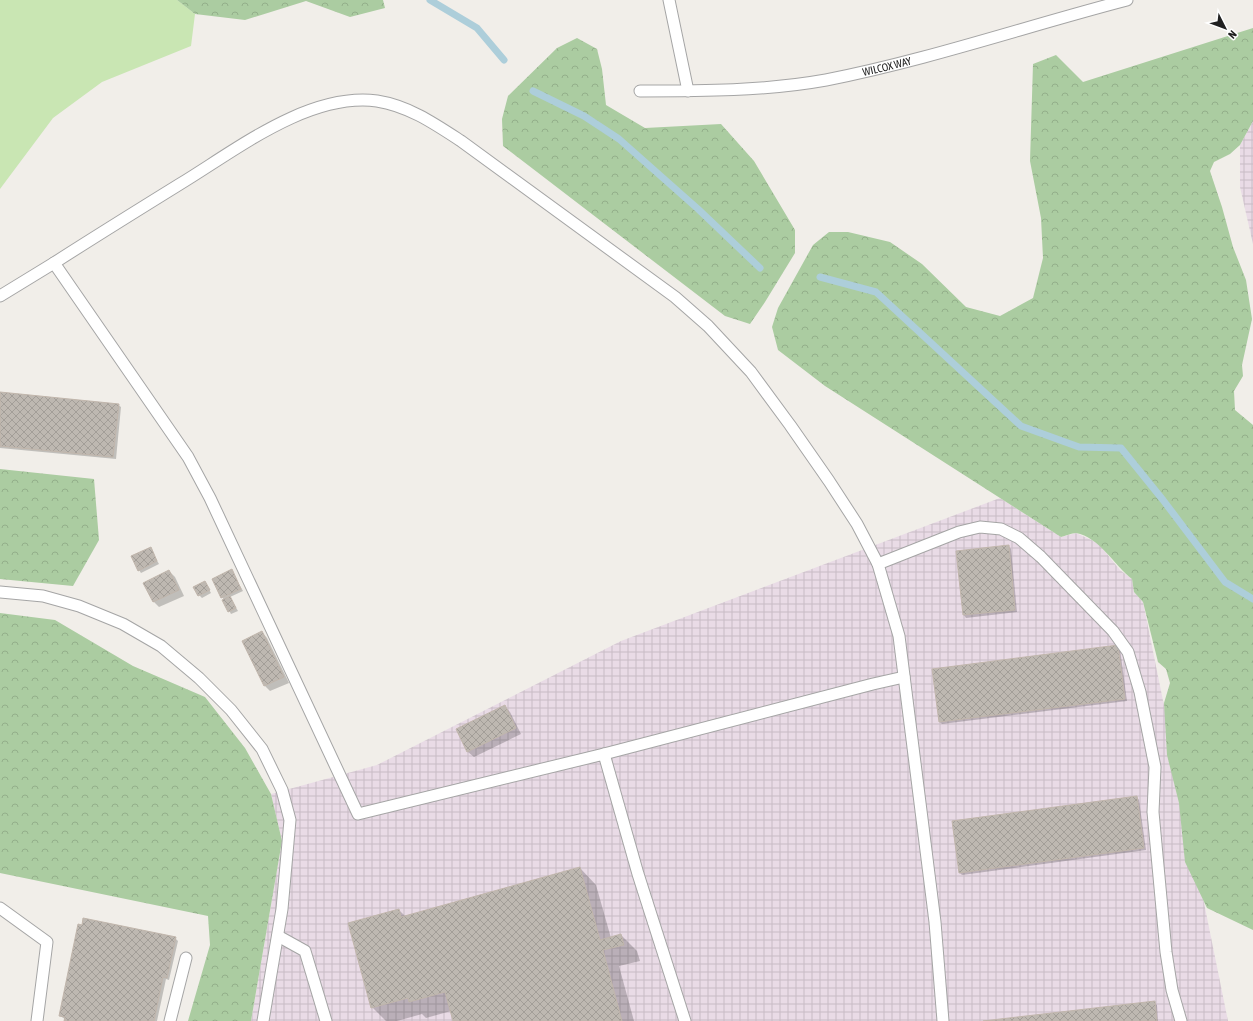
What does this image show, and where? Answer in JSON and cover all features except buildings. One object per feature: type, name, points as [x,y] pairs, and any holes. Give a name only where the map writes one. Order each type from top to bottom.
[{"type":"lane","points":[[669,0],[688,91]]},
{"type":"lane","name":"WILCOX WAY","points":[[640,91],[688,91],[772,87],[826,80],[905,62],[1097,4],[1127,0]]},
{"type":"lane","points":[[0,296],[268,130],[325,106],[354,101],[377,101],[401,107],[427,119],[468,146],[675,297],[708,326],[751,372],[790,425],[857,524],[878,564],[899,636],[936,922],[943,1021]]},
{"type":"lane","points":[[54,263],[188,457],[210,498],[358,814],[604,754],[904,677]]},
{"type":"lane","points":[[878,564],[959,532],[980,527],[1001,529],[1020,538],[1041,557],[1113,631],[1128,652],[1140,692],[1155,767],[1153,812],[1166,952],[1172,990],[1181,1021]]},
{"type":"lane","points":[[0,592],[43,596],[79,606],[123,624],[161,646],[200,678],[236,716],[262,749],[282,790],[290,820],[282,909],[263,1021]]},
{"type":"lane","points":[[604,754],[638,874],[685,1021]]},
{"type":"lane","points":[[0,908],[47,942],[36,1021]]},
{"type":"lane","points":[[278,936],[305,951],[326,1021]]},
{"type":"lane","points":[[170,1021],[186,958]]},
{"type":"shaded area","points":[[1253,121],[1253,244],[1240,187],[1240,145]]},
{"type":"shaded area","points":[[1000,498],[1061,537],[1076,533],[1098,543],[1120,570],[1132,579],[1134,592],[1143,602],[1228,1021],[251,1021],[282,841],[271,794],[377,765],[621,641]]},
{"type":"green space","points":[[0,0],[177,0],[195,14],[191,46],[102,82],[53,118],[0,189]]},
{"type":"green space","points":[[177,0],[383,0],[385,8],[350,17],[306,1],[245,20],[195,14]]},
{"type":"green space","points":[[1253,28],[1253,121],[1240,145],[1230,154],[1214,162],[1210,171],[1233,247],[1246,280],[1252,319],[1242,365],[1243,376],[1234,391],[1235,410],[1253,425],[1253,930],[1207,908],[1185,862],[1179,803],[1167,755],[1164,703],[1170,683],[1166,669],[1158,662],[1143,602],[1134,592],[1132,579],[1092,540],[1076,533],[1061,537],[825,386],[778,350],[772,327],[778,308],[813,245],[829,232],[848,232],[890,242],[922,264],[966,307],[1000,316],[1033,298],[1043,258],[1041,218],[1030,161],[1033,64],[1056,55],[1083,82]]},
{"type":"green space","points":[[577,38],[597,49],[602,69],[606,105],[645,128],[721,124],[754,161],[795,230],[795,253],[750,324],[725,316],[503,146],[502,119],[508,96],[557,48]]},
{"type":"green space","points":[[0,469],[94,479],[99,540],[73,586],[0,579]]},
{"type":"green space","points":[[0,613],[55,620],[133,666],[205,697],[245,748],[271,794],[282,841],[251,1021],[188,1021],[210,945],[208,916],[0,873]]},
{"type":"waterway","points":[[430,0],[477,28],[504,60]]},
{"type":"waterway","points":[[533,91],[584,116],[619,139],[698,209],[760,268]]},
{"type":"waterway","points":[[820,277],[876,292],[1021,426],[1079,447],[1121,448],[1163,500],[1225,582],[1253,599]]}]
